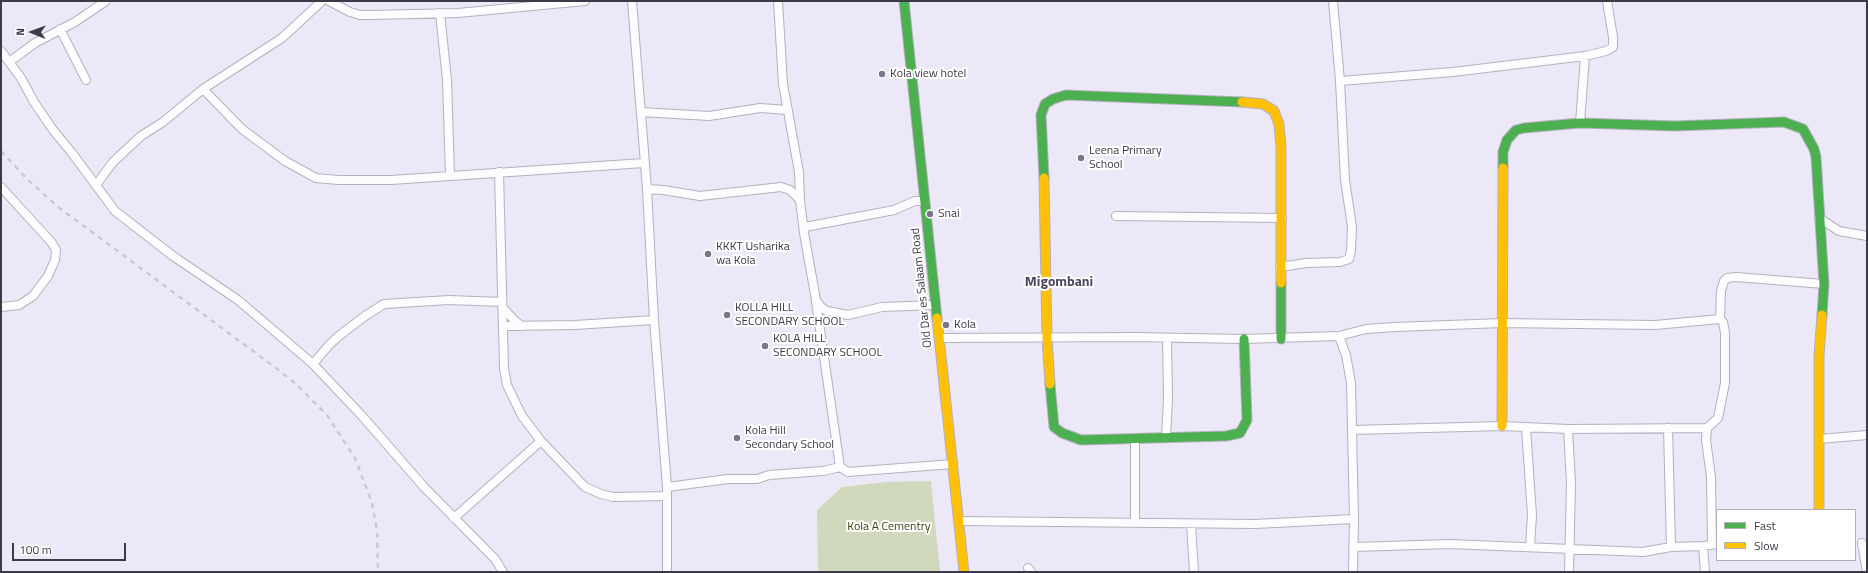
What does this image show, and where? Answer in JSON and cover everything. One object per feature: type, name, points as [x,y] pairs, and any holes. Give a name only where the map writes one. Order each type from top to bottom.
[{"type":"street","points":[[9,62],[36,43],[75,22],[106,1]]},
{"type":"street","points":[[96,186],[113,162],[140,136],[163,122],[203,89],[282,38],[322,1]]},
{"type":"street","points":[[329,1],[345,10],[360,15],[440,13],[584,1]]},
{"type":"street","points":[[632,1],[647,189],[654,320],[667,486],[669,544],[667,572]]},
{"type":"street","points":[[778,1],[783,84],[799,172],[800,200],[804,233],[824,343],[840,467]]},
{"type":"street","name":"Old Dar es Salaam Road","points":[[904,1],[964,572]]},
{"type":"street","points":[[1280,267],[1306,262],[1340,262],[1349,259],[1352,227],[1345,180],[1340,81],[1333,1]]},
{"type":"street","points":[[1340,81],[1453,72],[1586,56],[1606,51],[1613,47],[1613,29],[1607,1]]},
{"type":"street","points":[[440,13],[447,80],[450,174]]},
{"type":"street","points":[[60,29],[86,80]]},
{"type":"street","points":[[1,52],[21,78],[34,102],[53,130],[72,152],[115,211],[183,263],[238,300],[313,364],[363,417],[424,487],[495,559],[504,572]]},
{"type":"street","points":[[1580,123],[1586,56]]},
{"type":"street","points":[[203,89],[242,129],[285,161],[316,178],[338,180],[418,178],[450,174],[644,163]]},
{"type":"street","points":[[1244,339],[1247,420],[1240,433],[1226,436],[1081,440],[1062,433],[1054,427],[1052,417],[1047,338],[1046,210],[1041,115],[1043,106],[1053,99],[1066,95],[1251,102],[1268,107],[1277,116],[1280,131],[1282,218],[1280,267],[1281,339]]},
{"type":"street","points":[[641,112],[709,116],[760,108],[788,110]]},
{"type":"street","points":[[1502,426],[1503,152],[1507,140],[1516,130],[1580,123],[1675,126],[1784,122],[1803,129],[1814,149],[1816,157],[1824,284],[1819,356],[1819,509]]},
{"type":"street","points":[[499,172],[504,368],[507,384],[522,416],[541,441],[586,487],[601,494],[613,497],[632,498],[667,496]]},
{"type":"street","points":[[1,187],[52,243],[56,250],[48,276],[33,296],[18,305],[1,307]]},
{"type":"street","points":[[647,189],[700,196],[781,187],[790,190],[800,200]]},
{"type":"street","points":[[804,227],[894,210],[915,201],[925,201]]},
{"type":"street","points":[[1116,216],[1282,218]]},
{"type":"street","points":[[1819,218],[1829,226],[1839,231],[1867,236]]},
{"type":"street","points":[[1821,237],[1829,226]]},
{"type":"street","points":[[1352,430],[1502,426],[1568,429],[1707,428],[1718,418],[1726,383],[1725,334],[1724,325],[1720,319],[1721,289],[1727,278],[1736,277],[1824,284]]},
{"type":"street","points":[[313,364],[329,345],[340,335],[384,304],[449,300],[502,305],[522,326]]},
{"type":"street","points":[[816,300],[827,312],[848,315],[882,307],[936,305]]},
{"type":"street","points":[[940,338],[1281,339],[1338,336],[1366,330],[1395,327],[1502,323],[1655,324],[1720,319]]},
{"type":"street","points":[[504,326],[575,325],[654,320]]},
{"type":"street","points":[[1338,336],[1346,356],[1351,383],[1354,519],[1353,572]]},
{"type":"street","points":[[1166,438],[1168,398],[1167,338]]},
{"type":"street","points":[[1526,428],[1532,515],[1530,547]]},
{"type":"street","points":[[1668,428],[1671,547]]},
{"type":"street","points":[[1353,547],[1450,544],[1643,552],[1671,547],[1715,544],[1711,477],[1706,440],[1707,428]]},
{"type":"street","points":[[1568,429],[1571,482],[1569,572]]},
{"type":"street","points":[[1819,439],[1867,435]]},
{"type":"street","points":[[1135,523],[1136,438]]},
{"type":"street","points":[[454,518],[541,441]]},
{"type":"street","points":[[667,486],[728,479],[757,479],[769,475],[840,467],[848,472],[953,464]]},
{"type":"street","points":[[958,521],[1254,524],[1354,519]]},
{"type":"street","points":[[1191,524],[1194,572]]},
{"type":"street","points":[[1861,544],[1867,572]]},
{"type":"street","points":[[1703,546],[1705,572]]},
{"type":"green space","name":"Kola A Cementry","points":[[931,481],[940,572],[818,572],[817,510],[842,487],[887,482]]},
{"type":"railway","points":[[1,151],[26,178],[58,207],[276,368],[296,384],[327,415],[355,458],[372,503],[377,530],[378,572]]},
{"type":"traffic: fast","points":[[904,1],[937,318]]},
{"type":"traffic: fast","points":[[1044,178],[1041,115],[1045,104],[1053,99],[1066,95],[1242,102]]},
{"type":"traffic: fast","points":[[1503,168],[1503,152],[1507,140],[1516,130],[1524,128],[1580,123],[1675,126],[1784,122],[1803,129],[1814,149],[1816,157],[1824,284],[1822,315]]},
{"type":"traffic: fast","points":[[1281,283],[1281,339]]},
{"type":"traffic: fast","points":[[1050,384],[1054,427],[1062,433],[1081,440],[1226,436],[1240,433],[1247,420],[1244,339]]},
{"type":"traffic: slow","points":[[1242,102],[1263,104],[1274,111],[1279,124],[1281,147],[1281,283]]},
{"type":"traffic: slow","points":[[1502,426],[1503,168]]},
{"type":"traffic: slow","points":[[1044,178],[1047,338],[1050,384]]},
{"type":"traffic: slow","points":[[1819,509],[1819,356],[1822,315]]},
{"type":"traffic: slow","points":[[937,318],[964,572]]},
{"type":"place","name":"Kola view hotel","points":[[882,74]]},
{"type":"place","name":"Leena Primary School","points":[[1081,158]]},
{"type":"place","name":"Snai","points":[[930,214]]},
{"type":"place","name":"KKKT Usharika wa Kola","points":[[708,254]]},
{"type":"place","name":"KOLLA HILL SECONDARY SCHOOL","points":[[727,315]]},
{"type":"place","name":"Kola","points":[[946,325]]},
{"type":"place","name":"KOLA HILL SECONDARY SCHOOL","points":[[765,346]]},
{"type":"place","name":"Kola Hill Secondary School","points":[[737,438]]},
{"type":"district","name":"Migombani","points":[[1059,283]]}]
